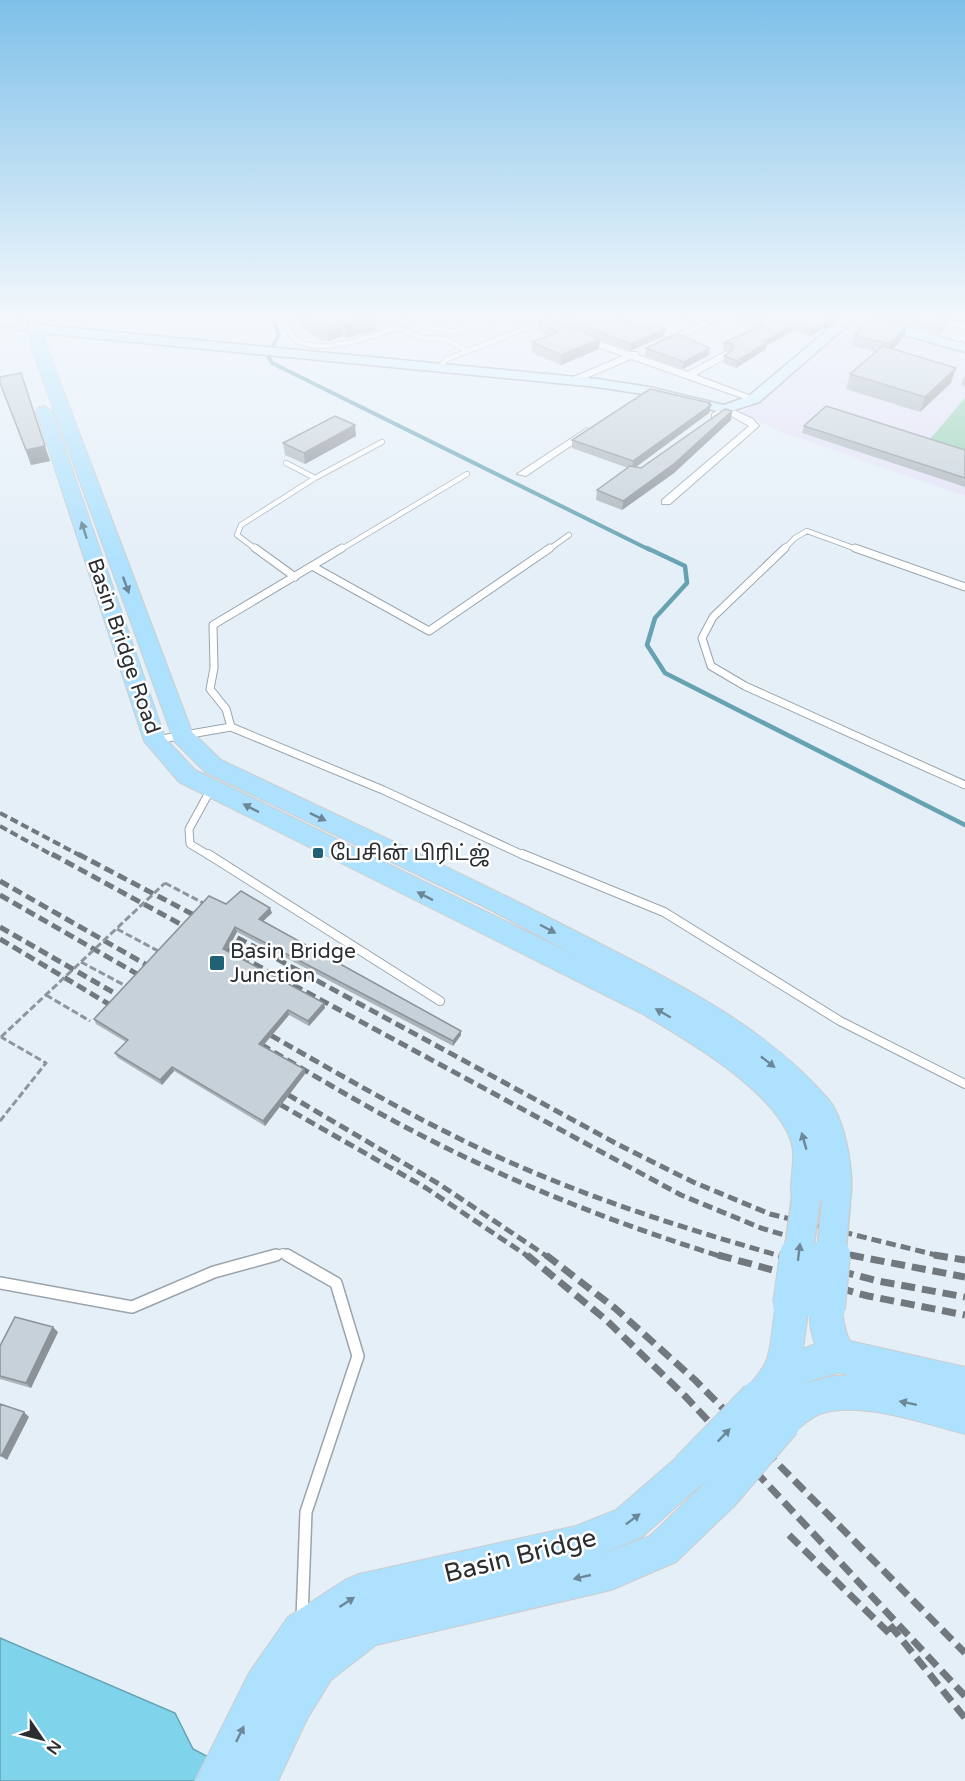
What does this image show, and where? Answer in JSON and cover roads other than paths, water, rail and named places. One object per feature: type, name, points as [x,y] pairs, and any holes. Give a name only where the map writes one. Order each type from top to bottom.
[{"type":"main road","name":"Basin Bridge Road","points":[[40,398],[154,741],[187,776],[211,789],[487,912]]},
{"type":"main road","name":"Basin Bridge Road","points":[[58,398],[182,736],[213,766],[487,912]]},
{"type":"main road","points":[[487,912],[721,1046],[765,1084],[791,1111],[807,1143],[821,1200],[828,1334],[839,1356]]},
{"type":"main road","points":[[772,1401],[785,1356],[792,1305],[821,1200]]},
{"type":"main road","name":"Basin Bridge","points":[[256,1781],[278,1696],[302,1631],[359,1594],[576,1545],[629,1524],[772,1401],[813,1362],[839,1356],[965,1384]]},
{"type":"main road","name":"Basin Bridge","points":[[772,1401],[811,1399],[836,1392],[858,1392],[965,1416]]},
{"type":"main road","name":"Basin Bridge","points":[[216,1781],[278,1696],[367,1627],[610,1571],[663,1549],[718,1496],[772,1401]]},
{"type":"street","points":[[666,398],[724,409],[750,421],[754,426],[666,502]]},
{"type":"street","points":[[706,422],[724,409],[754,399]]},
{"type":"street","points":[[522,474],[600,423]]},
{"type":"lane","points":[[295,577],[237,535],[241,525],[315,478],[382,442]]},
{"type":"lane","points":[[286,463],[315,478]]},
{"type":"lane","points":[[231,727],[226,709],[210,689],[214,668],[213,625],[467,474]]},
{"type":"lane","points":[[965,587],[807,531],[795,538],[712,617],[702,638],[711,666],[745,686],[965,785]]},
{"type":"lane","points":[[312,566],[429,631],[569,535]]},
{"type":"lane","points":[[154,741],[231,727],[383,790],[554,869],[664,912],[840,1022],[965,1084]]},
{"type":"lane","points":[[211,789],[189,829],[190,844],[231,867],[440,1001]]},
{"type":"lane","points":[[0,1283],[132,1306],[214,1272],[283,1253],[336,1283],[358,1356],[306,1512],[302,1631]]},
{"type":"water","points":[[0,1638],[175,1713],[193,1749],[254,1781],[0,1781]]},
{"type":"waterway","points":[[343,398],[650,550]]},
{"type":"waterway","points":[[647,548],[685,566],[687,583],[655,618],[647,645],[665,673],[965,825]]},
{"type":"railway","points":[[0,813],[81,856]]},
{"type":"railway","points":[[0,826],[54,856]]},
{"type":"railway","points":[[52,854],[195,932]]},
{"type":"railway","points":[[78,854],[268,954],[619,1145],[693,1182],[770,1214],[939,1256]]},
{"type":"railway","points":[[0,881],[159,972]]},
{"type":"railway","points":[[0,895],[151,982]]},
{"type":"railway","points":[[0,927],[130,1002]]},
{"type":"railway","points":[[0,939],[122,1012]]},
{"type":"railway","points":[[214,942],[681,1195],[761,1228],[851,1255]]},
{"type":"railway","points":[[258,1028],[426,1122],[519,1166],[631,1210],[784,1257]]},
{"type":"railway","points":[[248,1037],[390,1119],[486,1167],[603,1216],[723,1257]]},
{"type":"railway","points":[[275,1087],[439,1184],[548,1257]]},
{"type":"railway","points":[[267,1097],[426,1188],[529,1257]]},
{"type":"railway","points":[[527,1255],[605,1319],[685,1396],[965,1696]]},
{"type":"railway","points":[[546,1255],[616,1309],[695,1380],[965,1653]]},
{"type":"railway","points":[[718,1255],[868,1296],[965,1315]]},
{"type":"railway","points":[[779,1255],[878,1281],[965,1297]]},
{"type":"railway","points":[[851,1255],[965,1277]]},
{"type":"railway","points":[[851,1255],[857,1257]]},
{"type":"railway","points":[[934,1255],[939,1256]]},
{"type":"railway","points":[[939,1256],[965,1260]]},
{"type":"railway","points":[[939,1256],[944,1257]]},
{"type":"railway","points":[[789,1535],[892,1636]]},
{"type":"railway","points":[[890,1625],[965,1718]]},
{"type":"place","name":"பேசின் பிரிட்ஜ்","points":[[318,853]]},
{"type":"place","name":"Basin Bridge Junction","points":[[217,963]]}]
